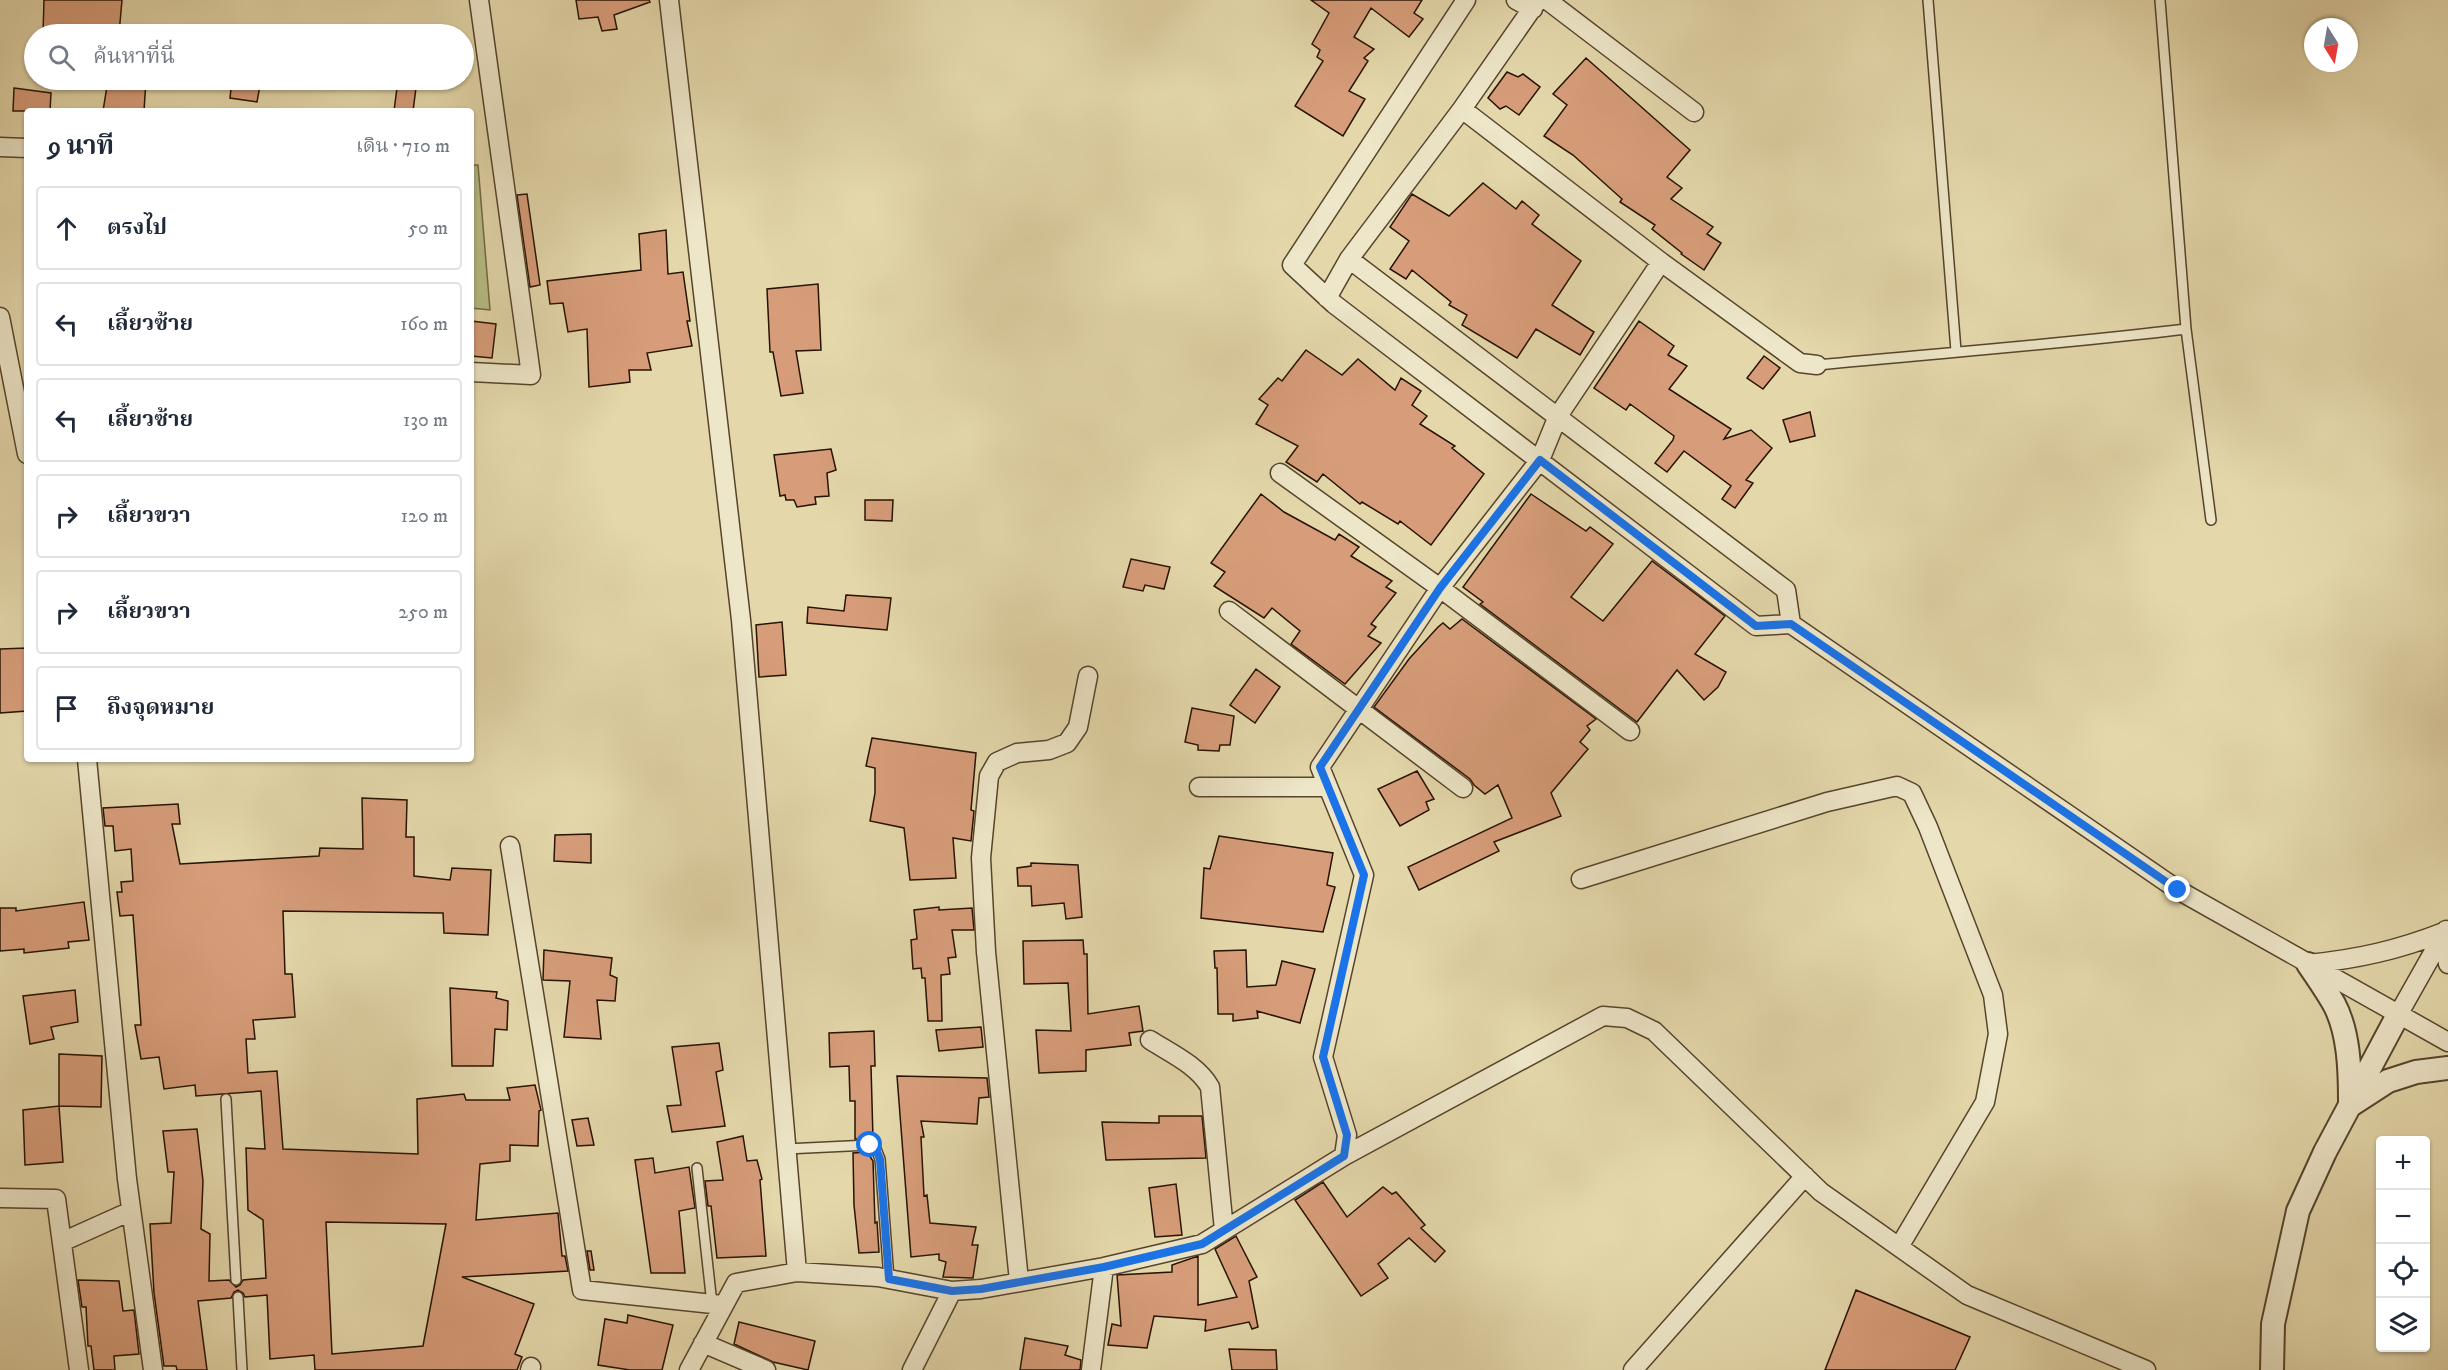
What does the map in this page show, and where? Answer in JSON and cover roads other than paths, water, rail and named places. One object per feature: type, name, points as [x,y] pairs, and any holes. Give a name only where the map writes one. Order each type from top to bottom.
[{"type":"street","points":[[474,372],[531,375],[479,0]]},
{"type":"street","points":[[669,0],[741,620],[797,1272]]},
{"type":"street","points":[[1466,0],[1292,266],[1327,298],[1756,626],[1791,624],[2178,890],[2448,1042]]},
{"type":"street","points":[[1516,0],[1539,3],[1694,112]]},
{"type":"street","points":[[1327,298],[1349,260],[1539,3]]},
{"type":"street","points":[[1462,109],[1661,262],[1800,363],[1817,365]]},
{"type":"street","points":[[0,147],[24,148]]},
{"type":"street","points":[[1349,260],[1786,590],[1791,624]]},
{"type":"street","points":[[1344,1156],[1347,1135],[1323,1057],[1364,875],[1320,767],[1440,588],[1540,460],[1558,416],[1661,262]]},
{"type":"street","points":[[0,317],[24,439]]},
{"type":"street","points":[[1280,473],[1440,588],[1630,730]]},
{"type":"street","points":[[1229,611],[1462,788]]},
{"type":"street","points":[[1019,1281],[986,952],[981,858],[989,776],[996,762],[1017,753],[1049,750],[1067,743],[1078,727],[1088,676]]},
{"type":"street","points":[[87,762],[132,1212],[153,1370]]},
{"type":"street","points":[[1581,879],[1827,802],[1897,786],[1912,793],[1928,827],[1993,995],[1998,1034],[1985,1102],[1899,1247]]},
{"type":"street","points":[[1199,787],[1328,787]]},
{"type":"street","points":[[510,846],[582,1290],[717,1305]]},
{"type":"street","points":[[2308,964],[2369,956],[2406,947],[2446,929]]},
{"type":"street","points":[[2446,929],[2448,964]]},
{"type":"street","points":[[2272,1370],[2273,1324],[2298,1211],[2350,1106],[2446,929]]},
{"type":"street","points":[[2308,964],[2335,1006],[2350,1072],[2350,1106]]},
{"type":"street","points":[[689,1370],[703,1343],[717,1305],[736,1283],[797,1272],[889,1279],[952,1291],[981,1289],[1104,1267],[1202,1244],[1344,1156],[1603,1016],[1628,1018],[1654,1031],[1821,1192],[1967,1295],[2146,1370]]},
{"type":"street","points":[[1150,1040],[1194,1068],[1203,1076],[1210,1088],[1224,1230]]},
{"type":"street","points":[[2350,1106],[2388,1081],[2416,1072],[2448,1068]]},
{"type":"street","points":[[1633,1370],[1805,1176]]},
{"type":"street","points":[[0,1198],[56,1199],[79,1370]]},
{"type":"street","points":[[62,1242],[132,1212]]},
{"type":"street","points":[[1091,1370],[1104,1267]]},
{"type":"street","points":[[912,1370],[952,1291]]},
{"type":"street","points":[[703,1343],[766,1370]]},
{"type":"lane","points":[[1928,0],[1956,351]]},
{"type":"lane","points":[[2160,0],[2186,329],[2211,520]]},
{"type":"lane","points":[[1817,365],[1956,351],[2070,343],[2186,329]]},
{"type":"lane","points":[[226,1099],[236,1280]]},
{"type":"lane","points":[[786,1149],[870,1145],[876,1149],[880,1159],[889,1279]]},
{"type":"lane","points":[[697,1168],[717,1305]]},
{"type":"lane","points":[[238,1297],[242,1370]]}]
